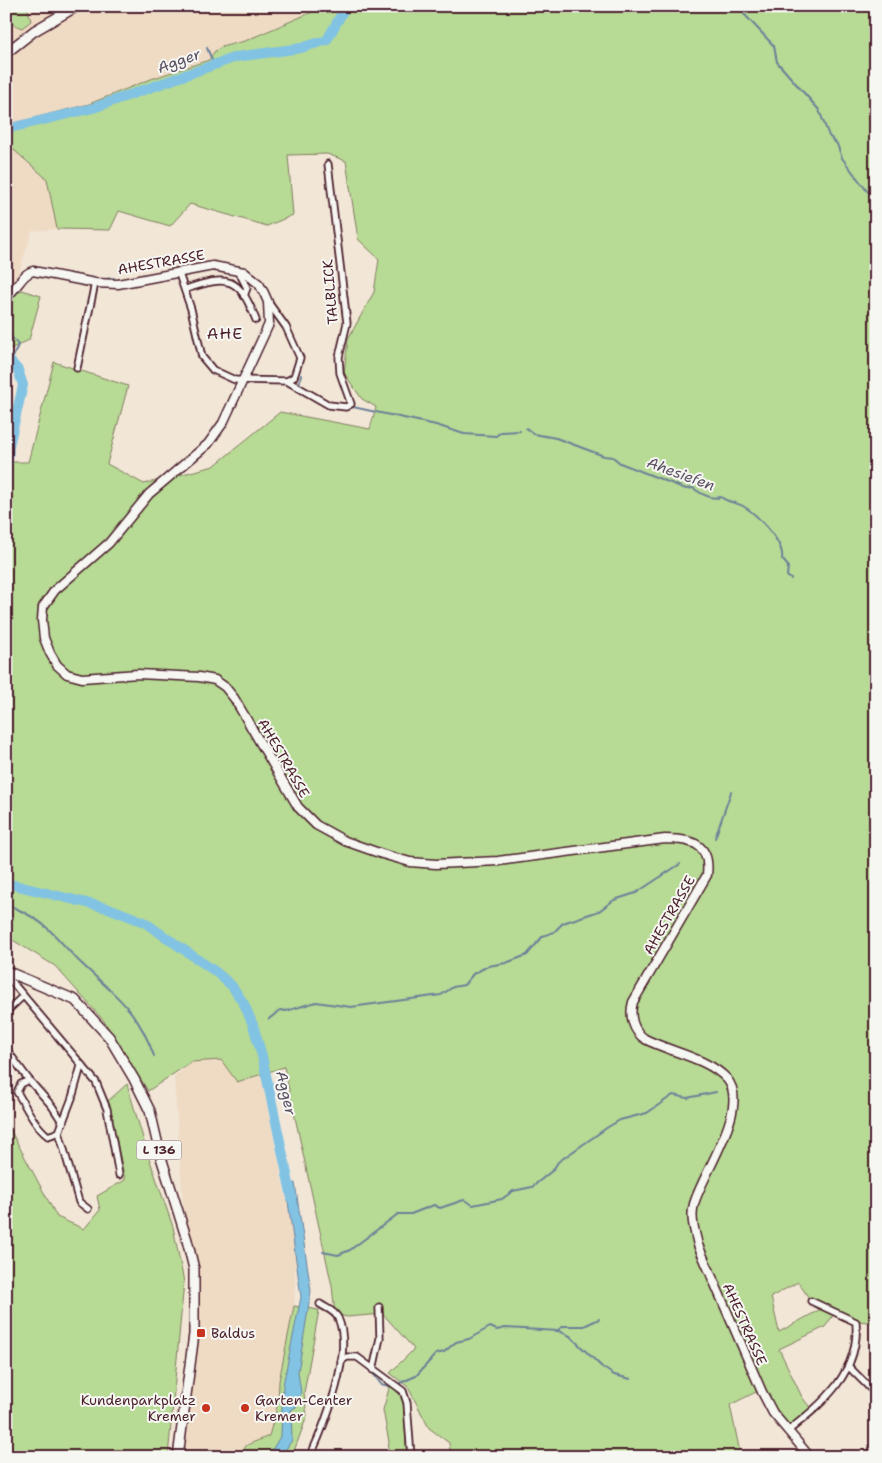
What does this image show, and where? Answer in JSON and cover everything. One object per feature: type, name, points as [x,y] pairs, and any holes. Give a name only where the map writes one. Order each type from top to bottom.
[{"type":"main road","points":[[6,53],[34,31],[77,6]]},
{"type":"main road","name":"AHESTRASSE","points":[[6,297],[16,289],[25,275],[33,271],[95,283],[118,284],[178,271],[213,266],[238,270],[252,277],[259,284],[268,302],[269,324],[222,423],[208,444],[149,494],[108,543],[55,590],[43,607],[44,638],[57,666],[67,674],[82,678],[138,674],[199,677],[215,680],[225,687],[234,698],[298,808],[316,826],[345,841],[410,862],[436,864],[489,862],[665,838],[686,839],[702,849],[709,862],[704,881],[633,1002],[631,1010],[632,1022],[640,1036],[665,1049],[716,1070],[727,1079],[733,1089],[735,1101],[728,1123],[694,1204],[692,1221],[698,1245],[762,1392],[773,1413],[810,1457]]},
{"type":"main road","name":"L 136","points":[[7,971],[75,1000],[109,1037],[150,1111],[160,1154],[187,1240],[194,1269],[194,1334],[178,1457]]},
{"type":"street","name":"TALBLICK","points":[[178,271],[186,289],[202,357],[212,370],[235,380],[287,381],[329,405],[346,407],[351,404],[340,373],[339,358],[347,323],[328,164]]},
{"type":"street","points":[[238,270],[247,288],[244,296]]},
{"type":"street","points":[[186,289],[213,280],[223,280],[236,285],[256,320]]},
{"type":"street","points":[[78,368],[95,283]]},
{"type":"street","points":[[268,302],[286,327],[300,358],[299,367],[294,377],[287,381]]},
{"type":"street","points":[[7,971],[7,976],[23,996],[63,1040],[81,1066],[96,1082],[108,1109],[119,1175]]},
{"type":"street","points":[[6,1012],[23,996]]},
{"type":"street","points":[[6,1049],[29,1080],[52,1106],[63,1123]]},
{"type":"street","points":[[81,1066],[72,1098],[59,1132],[79,1202],[88,1209]]},
{"type":"street","points":[[29,1080],[21,1084],[17,1092],[42,1131],[48,1136],[59,1132]]},
{"type":"street","points":[[788,1431],[825,1401],[848,1366],[855,1344],[856,1322],[810,1301]]},
{"type":"street","points":[[310,1457],[328,1416],[341,1361],[342,1332],[338,1318],[332,1310],[320,1304]]},
{"type":"street","points":[[373,1370],[380,1338],[379,1307]]},
{"type":"street","points":[[341,1361],[347,1357],[358,1357],[403,1391],[407,1403],[411,1457]]},
{"type":"street","points":[[848,1366],[876,1394]]},
{"type":"shaded area","points":[[27,6],[326,6],[245,41],[221,47],[214,52],[209,60],[151,79],[89,104],[6,125],[6,25],[9,23],[22,28],[31,21]]},
{"type":"shaded area","points":[[6,143],[47,179],[57,229],[32,231],[17,278],[6,291]]},
{"type":"shaded area","points":[[221,1060],[237,1082],[261,1075],[289,1213],[296,1258],[294,1306],[279,1381],[278,1403],[269,1436],[247,1445],[236,1457],[184,1457],[198,1347],[198,1297],[196,1260],[184,1215],[174,1077],[191,1062]]},
{"type":"green space","points":[[6,6],[27,6],[31,21],[22,28],[9,23],[6,25]]},
{"type":"green space","points":[[326,6],[876,6],[876,842],[872,840],[871,842],[876,845],[876,1323],[859,1321],[811,1301],[798,1282],[771,1297],[779,1332],[821,1309],[834,1314],[825,1327],[779,1349],[802,1397],[812,1410],[788,1429],[764,1388],[730,1405],[741,1457],[451,1457],[449,1443],[429,1428],[408,1387],[390,1373],[414,1349],[383,1314],[347,1317],[335,1314],[332,1286],[284,1067],[237,1082],[221,1060],[191,1062],[148,1091],[104,1021],[55,966],[6,936],[6,462],[28,462],[54,362],[128,386],[107,464],[144,484],[214,466],[280,412],[370,429],[376,407],[362,399],[344,373],[348,339],[374,292],[379,259],[358,239],[346,161],[327,154],[288,155],[293,215],[267,226],[190,204],[170,226],[119,211],[110,230],[57,229],[47,179],[6,143],[6,125],[89,104],[151,79],[209,60],[214,52],[221,47],[245,41]]},
{"type":"green space","points":[[22,290],[41,296],[29,340],[6,351],[6,300]]},
{"type":"green space","points":[[127,1084],[148,1155],[173,1227],[184,1282],[168,1457],[6,1457],[6,1122],[57,1217],[84,1229],[100,1210],[97,1196],[125,1180],[108,1101]]},
{"type":"green space","points":[[294,1306],[319,1310],[304,1393],[307,1416],[293,1454],[291,1457],[236,1457],[247,1445],[269,1436],[278,1403],[279,1381]]},
{"type":"green space","points":[[390,1385],[403,1398],[407,1457],[387,1457],[389,1442],[383,1410]]},
{"type":"water","points":[[295,1183],[311,1291],[298,1372],[301,1393],[296,1407],[291,1410],[292,1440],[281,1457],[268,1457],[281,1435],[283,1385],[301,1297],[286,1187]]},
{"type":"waterway","name":"Agger","points":[[6,129],[93,108],[236,57],[301,48],[327,40],[346,6]]},
{"type":"waterway","points":[[743,6],[744,14],[774,46],[777,62],[819,110],[829,136],[837,144],[842,158],[867,191],[876,196]]},
{"type":"waterway","points":[[207,48],[214,65]]},
{"type":"waterway","name":"Ahesiefen","points":[[206,271],[219,271]]},
{"type":"waterway","name":"Ahesiefen","points":[[226,272],[233,274]]},
{"type":"waterway","name":"Ahesiefen","points":[[66,273],[77,275]]},
{"type":"waterway","name":"Ahesiefen","points":[[184,276],[191,274]]},
{"type":"waterway","name":"Ahesiefen","points":[[82,276],[97,280],[114,278]]},
{"type":"waterway","name":"Ahesiefen","points":[[6,330],[18,345],[11,362]]},
{"type":"waterway","name":"Agger","points":[[6,357],[18,370],[23,385],[9,446],[6,483]]},
{"type":"waterway","name":"Ahesiefen","points":[[301,375],[299,385],[301,386]]},
{"type":"waterway","name":"Ahesiefen","points":[[343,409],[353,407],[436,425],[464,434],[496,436],[501,432],[520,431]]},
{"type":"waterway","name":"Ahesiefen","points":[[526,428],[534,434],[556,438],[604,456],[613,457],[620,463],[686,489],[693,488],[707,496],[721,497],[743,506],[755,515],[775,537],[782,552],[782,559],[788,566],[787,576],[791,579]]},
{"type":"waterway","points":[[715,838],[731,792]]},
{"type":"waterway","points":[[269,1019],[280,1010],[286,1011],[316,1002],[351,1007],[441,995],[453,987],[464,985],[473,974],[488,966],[506,963],[527,955],[543,936],[554,932],[563,923],[599,911],[614,900],[636,893],[680,864]]},
{"type":"waterway","name":"Agger","points":[[6,883],[111,909],[144,922],[216,972],[232,986],[244,1004],[253,1025],[262,1056],[292,1198]]},
{"type":"waterway","points":[[6,904],[42,923],[115,994],[140,1026],[154,1056]]},
{"type":"waterway","points":[[323,1252],[338,1255],[350,1250],[398,1214],[411,1214],[434,1205],[440,1208],[464,1200],[473,1205],[502,1199],[513,1191],[532,1187],[553,1170],[558,1162],[620,1120],[647,1113],[673,1095],[687,1098],[716,1092]]},
{"type":"waterway","points":[[556,1331],[564,1326],[584,1326],[599,1319]]},
{"type":"waterway","points":[[400,1383],[416,1376],[436,1354],[444,1352],[456,1342],[469,1339],[490,1327],[497,1330],[505,1328],[559,1331],[570,1336],[602,1367],[614,1375],[631,1379]]},
{"type":"waterway","points":[[374,1375],[381,1384],[393,1387]]},
{"type":"place","name":"Baldus","points":[[201,1333]]},
{"type":"place","name":"Kundenparkplatz Kremer","points":[[206,1408]]},
{"type":"place","name":"Garten-Center Kremer","points":[[245,1408]]},
{"type":"district","name":"AHE","points":[[225,333]]}]
